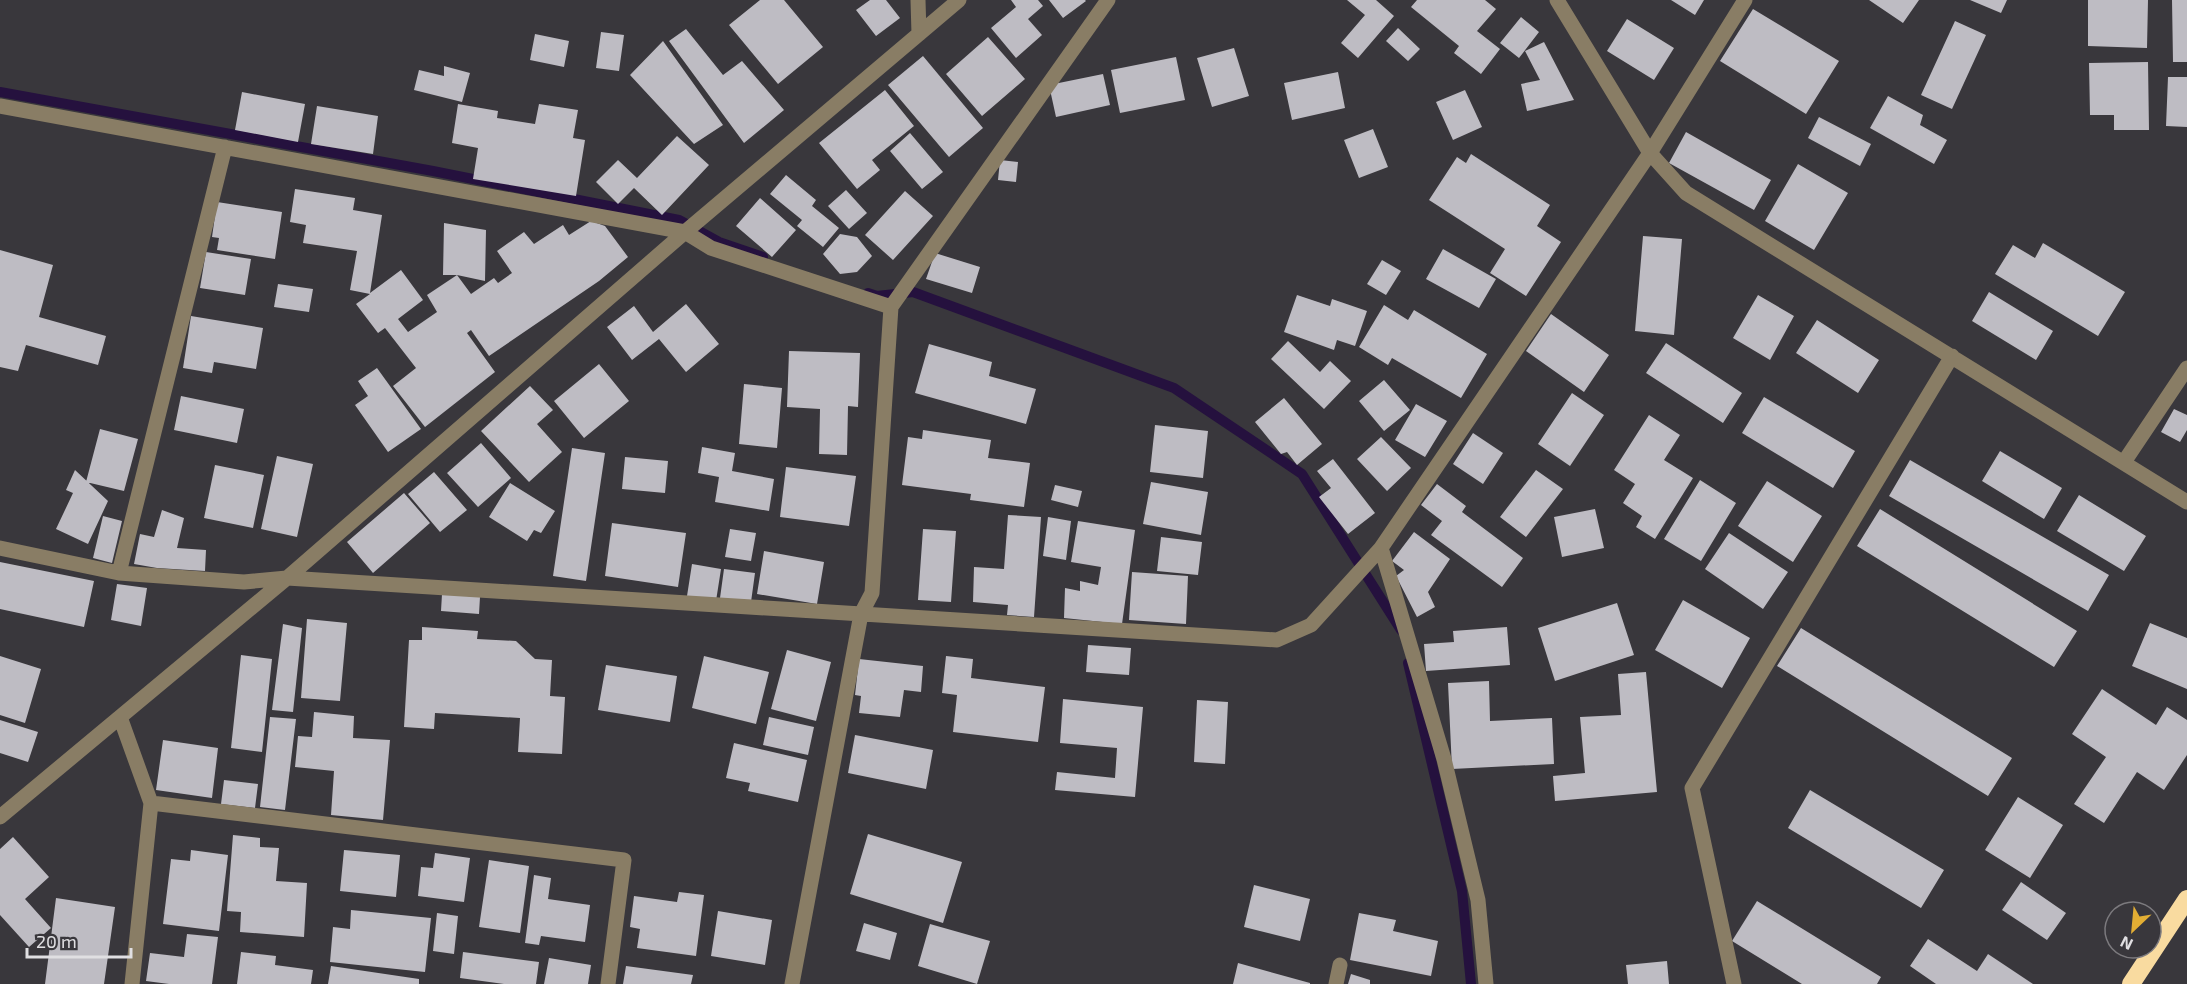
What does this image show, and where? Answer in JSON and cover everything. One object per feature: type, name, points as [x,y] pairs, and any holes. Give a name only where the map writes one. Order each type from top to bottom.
[{"type":"highway","points":[[2131,984],[2187,899]]},
{"type":"street","points":[[918,0],[919,34]]},
{"type":"street","points":[[0,817],[287,578],[685,232],[959,0]]},
{"type":"street","points":[[792,984],[861,614],[872,593],[891,307],[1108,0]]},
{"type":"street","points":[[1557,0],[1650,153],[1686,193],[2187,502]]},
{"type":"street","points":[[0,548],[119,573],[244,582],[287,578],[1277,640],[1311,625],[1381,548],[1650,153],[1745,0]]},
{"type":"street","points":[[0,106],[685,232],[711,248],[891,307]]},
{"type":"street","points":[[119,573],[225,147]]},
{"type":"street","points":[[1734,984],[1692,788],[1952,356]]},
{"type":"street","points":[[2124,462],[2187,368]]},
{"type":"street","points":[[1381,548],[1444,759],[1473,878],[1478,900],[1486,984]]},
{"type":"street","points":[[120,717],[151,803],[132,984]]},
{"type":"street","points":[[151,803],[624,860],[608,984]]},
{"type":"street","points":[[1336,984],[1340,965]]},
{"type":"building","points":[[760,0],[784,0],[823,47],[778,84],[729,25]]},
{"type":"building","points":[[870,0],[886,0],[900,18],[876,36],[856,10]]},
{"type":"building","points":[[1011,0],[1038,0],[1043,6],[1028,19],[1042,35],[1016,58],[991,28],[1016,7]]},
{"type":"building","points":[[1049,0],[1085,0],[1086,1],[1063,18]]},
{"type":"building","points":[[1347,0],[1376,0],[1394,16],[1358,58],[1341,43],[1365,15]]},
{"type":"building","points":[[1417,0],[1485,0],[1496,9],[1477,31],[1500,49],[1481,74],[1454,53],[1459,46],[1411,7]]},
{"type":"building","points":[[1671,0],[1704,0],[1695,15]]},
{"type":"building","points":[[1869,0],[1919,0],[1903,23]]},
{"type":"building","points":[[1970,0],[2007,0],[2001,13]]},
{"type":"building","points":[[2088,0],[2148,0],[2147,48],[2088,46]]},
{"type":"building","points":[[2172,0],[2187,0],[2187,62],[2173,62]]},
{"type":"building","points":[[1753,9],[1839,61],[1806,114],[1720,61]]},
{"type":"building","points":[[1521,17],[1539,32],[1519,58],[1500,43]]},
{"type":"building","points":[[1627,19],[1674,48],[1654,80],[1607,51]]},
{"type":"building","points":[[1955,21],[1986,35],[1952,109],[1921,95]]},
{"type":"building","points":[[1398,28],[1420,49],[1408,61],[1386,41]]},
{"type":"building","points":[[686,29],[723,75],[742,61],[784,110],[744,143],[669,41]]},
{"type":"building","points":[[601,32],[624,35],[619,71],[596,68]]},
{"type":"building","points":[[535,34],[569,41],[564,67],[530,60]]},
{"type":"building","points":[[988,37],[1025,79],[982,116],[946,74]]},
{"type":"building","points":[[663,41],[723,125],[694,144],[630,75]]},
{"type":"building","points":[[1544,42],[1574,100],[1527,111],[1521,84],[1540,80],[1525,51]]},
{"type":"building","points":[[1234,48],[1249,96],[1212,107],[1197,58]]},
{"type":"building","points":[[923,56],[983,128],[949,157],[888,85]]},
{"type":"building","points":[[1176,57],[1185,100],[1120,113],[1111,70]]},
{"type":"building","points":[[2148,62],[2149,130],[2114,130],[2114,115],[2090,115],[2089,63]]},
{"type":"building","points":[[444,66],[470,73],[462,102],[414,90],[419,70],[444,76]]},
{"type":"building","points":[[1338,72],[1345,108],[1292,120],[1284,83]]},
{"type":"building","points":[[1103,74],[1110,105],[1056,117],[1049,85]]},
{"type":"building","points":[[2168,77],[2187,77],[2187,127],[2166,126]]},
{"type":"building","points":[[885,90],[914,126],[872,160],[880,170],[857,189],[819,143]]},
{"type":"building","points":[[1465,90],[1482,127],[1453,140],[1436,102]]},
{"type":"building","points":[[242,92],[305,104],[298,142],[235,130]]},
{"type":"building","points":[[1888,96],[1923,115],[1920,125],[1947,140],[1934,164],[1870,128]]},
{"type":"building","points":[[458,104],[498,111],[497,118],[535,124],[539,104],[578,110],[573,138],[585,140],[576,196],[473,179],[478,148],[452,143]]},
{"type":"building","points":[[317,106],[378,116],[373,154],[311,144]]},
{"type":"building","points":[[1819,117],[1871,144],[1860,166],[1808,138]]},
{"type":"building","points":[[1373,129],[1388,167],[1359,178],[1344,140]]},
{"type":"building","points":[[1686,132],[1771,180],[1754,210],[1669,163]]},
{"type":"building","points":[[910,133],[943,172],[922,189],[890,151]]},
{"type":"building","points":[[677,136],[709,165],[662,215],[634,188],[618,204],[596,182],[618,160],[637,178]]},
{"type":"building","points":[[1471,154],[1550,205],[1537,226],[1561,242],[1526,296],[1490,273],[1505,249],[1429,200],[1457,157],[1466,163]]},
{"type":"building","points":[[1000,160],[1018,162],[1016,182],[998,180]]},
{"type":"building","points":[[1798,164],[1848,193],[1814,250],[1765,221]]},
{"type":"building","points":[[786,175],[816,200],[812,206],[839,228],[823,247],[797,226],[802,220],[770,194]]},
{"type":"building","points":[[295,189],[355,198],[353,210],[382,215],[370,293],[401,270],[423,300],[398,319],[408,332],[437,312],[427,295],[457,275],[471,294],[494,278],[498,283],[512,273],[497,251],[524,232],[534,244],[563,225],[569,235],[591,221],[605,226],[628,257],[599,281],[489,356],[471,330],[467,333],[495,372],[425,427],[393,386],[416,368],[385,328],[378,333],[356,304],[370,294],[350,290],[357,251],[303,243],[306,225],[290,222]]},
{"type":"building","points":[[846,190],[867,213],[849,229],[828,206]]},
{"type":"building","points":[[905,191],[933,216],[893,260],[865,235]]},
{"type":"building","points":[[760,198],[796,230],[772,257],[736,226]]},
{"type":"building","points":[[217,202],[282,212],[275,259],[217,250],[219,238],[212,237]]},
{"type":"building","points":[[444,223],[486,230],[485,281],[457,275],[443,275]]},
{"type":"building","points":[[840,234],[857,237],[872,256],[857,272],[840,274],[823,254]]},
{"type":"building","points":[[1643,236],[1682,239],[1674,335],[1635,331]]},
{"type":"building","points":[[2043,243],[2125,292],[2098,336],[1995,274],[2013,245],[2035,258]]},
{"type":"building","points":[[1443,249],[1496,279],[1479,308],[1426,279]]},
{"type":"building","points":[[0,250],[53,265],[39,317],[106,336],[98,365],[26,345],[18,371],[0,367]]},
{"type":"building","points":[[206,252],[251,259],[245,295],[200,288]]},
{"type":"building","points":[[935,253],[980,267],[972,293],[926,279]]},
{"type":"building","points":[[1382,260],[1401,271],[1386,295],[1367,284]]},
{"type":"building","points":[[278,284],[313,289],[309,312],[274,307]]},
{"type":"building","points":[[1989,292],[2053,331],[2036,360],[1972,321]]},
{"type":"building","points":[[1297,295],[1330,306],[1332,299],[1367,311],[1355,346],[1337,340],[1334,350],[1284,332]]},
{"type":"building","points":[[1758,295],[1794,316],[1770,360],[1733,338]]},
{"type":"building","points":[[686,304],[719,344],[686,372],[659,339],[632,360],[607,327],[634,306],[653,332]]},
{"type":"building","points":[[1384,305],[1408,320],[1414,310],[1487,354],[1461,398],[1392,358],[1388,365],[1359,347]]},
{"type":"building","points":[[1551,314],[1609,355],[1584,392],[1526,351]]},
{"type":"building","points":[[191,316],[263,328],[256,369],[214,362],[212,373],[183,368]]},
{"type":"building","points":[[1817,320],[1879,360],[1858,393],[1796,353]]},
{"type":"building","points":[[1288,341],[1320,372],[1330,361],[1351,381],[1324,409],[1271,359]]},
{"type":"building","points":[[1666,343],[1742,393],[1723,423],[1646,373]]},
{"type":"building","points":[[929,344],[992,362],[989,376],[1036,389],[1026,424],[915,393]]},
{"type":"building","points":[[789,351],[860,353],[858,407],[848,406],[847,455],[819,454],[820,409],[787,407]]},
{"type":"building","points":[[599,364],[629,401],[584,438],[554,401]]},
{"type":"building","points":[[377,368],[421,429],[388,452],[355,405],[368,396],[358,381]]},
{"type":"building","points":[[1384,380],[1410,410],[1384,431],[1359,401]]},
{"type":"building","points":[[744,384],[782,388],[777,448],[739,444]]},
{"type":"building","points":[[530,386],[553,410],[537,424],[562,452],[529,482],[481,431]]},
{"type":"building","points":[[1572,393],[1604,415],[1570,466],[1538,444]]},
{"type":"building","points":[[181,396],[244,409],[237,443],[174,430]]},
{"type":"building","points":[[1764,397],[1855,451],[1833,488],[1742,433]]},
{"type":"building","points":[[1284,398],[1322,444],[1297,465],[1287,452],[1281,454],[1255,422]]},
{"type":"building","points":[[1416,404],[1447,421],[1425,457],[1395,440]]},
{"type":"building","points":[[2174,409],[2187,415],[2187,430],[2180,442],[2161,432]]},
{"type":"building","points":[[1649,415],[1680,435],[1664,460],[1693,478],[1655,539],[1636,527],[1642,516],[1623,503],[1635,484],[1614,470]]},
{"type":"building","points":[[1155,425],[1208,431],[1203,478],[1150,472]]},
{"type":"building","points":[[100,429],[138,439],[124,491],[86,482]]},
{"type":"building","points":[[923,430],[991,440],[988,458],[1030,463],[1024,507],[970,500],[971,494],[902,485],[908,437],[922,439]]},
{"type":"building","points":[[1473,433],[1503,453],[1483,484],[1453,464]]},
{"type":"building","points":[[1381,437],[1411,468],[1387,491],[1357,459]]},
{"type":"building","points":[[481,443],[511,478],[478,507],[447,473]]},
{"type":"building","points":[[702,447],[735,453],[732,471],[774,479],[769,511],[715,502],[719,477],[698,473]]},
{"type":"building","points":[[572,448],[605,453],[586,581],[553,576]]},
{"type":"building","points":[[2000,451],[2062,488],[2044,519],[1982,481]]},
{"type":"building","points":[[277,456],[313,464],[297,537],[261,529]]},
{"type":"building","points":[[625,457],[668,461],[665,493],[622,489]]},
{"type":"building","points":[[1333,459],[1375,513],[1348,534],[1319,497],[1331,488],[1317,471]]},
{"type":"building","points":[[1910,460],[2109,575],[2088,611],[1889,496]]},
{"type":"building","points":[[215,465],[264,475],[253,528],[204,518]]},
{"type":"building","points":[[786,467],[856,476],[849,526],[780,517]]},
{"type":"building","points":[[75,470],[108,501],[88,544],[56,529],[73,493],[66,490]]},
{"type":"building","points":[[1536,470],[1563,489],[1526,537],[1500,517]]},
{"type":"building","points":[[434,472],[467,510],[440,532],[408,494]]},
{"type":"building","points":[[1700,480],[1736,503],[1701,561],[1664,539]]},
{"type":"building","points":[[1767,481],[1822,516],[1793,562],[1738,526]]},
{"type":"building","points":[[1151,482],[1208,492],[1201,535],[1143,524]]},
{"type":"building","points":[[510,483],[555,511],[541,533],[534,530],[527,541],[489,517]]},
{"type":"building","points":[[1437,484],[1466,506],[1462,512],[1523,558],[1502,587],[1431,535],[1442,521],[1421,505]]},
{"type":"building","points":[[1055,485],[1082,491],[1078,507],[1051,500]]},
{"type":"building","points":[[404,493],[430,523],[373,573],[347,542]]},
{"type":"building","points":[[2079,495],[2146,536],[2124,571],[2057,531]]},
{"type":"building","points":[[1595,509],[1604,548],[1562,557],[1554,517]]},
{"type":"building","points":[[1880,509],[2077,631],[2054,667],[1857,546]]},
{"type":"building","points":[[162,510],[184,518],[177,548],[206,550],[205,571],[134,564],[140,534],[154,537]]},
{"type":"building","points":[[1008,515],[1041,517],[1034,617],[1007,615],[1008,605],[973,602],[974,567],[1004,569]]},
{"type":"building","points":[[103,516],[122,521],[112,563],[93,558]]},
{"type":"building","points":[[1048,517],[1071,521],[1066,560],[1043,556]]},
{"type":"building","points":[[1078,521],[1135,530],[1122,624],[1064,618],[1065,588],[1080,591],[1080,581],[1098,585],[1101,567],[1071,562]]},
{"type":"building","points":[[612,523],[686,533],[678,587],[605,576]]},
{"type":"building","points":[[730,529],[756,533],[751,561],[725,557]]},
{"type":"building","points":[[923,529],[956,531],[951,602],[918,600]]},
{"type":"building","points":[[1414,532],[1450,559],[1428,592],[1435,607],[1417,617],[1396,576],[1404,570],[1392,561]]},
{"type":"building","points":[[1729,533],[1788,572],[1763,609],[1705,569]]},
{"type":"building","points":[[1161,537],[1202,542],[1198,575],[1157,571]]},
{"type":"building","points":[[764,551],[824,562],[817,604],[757,594]]},
{"type":"building","points":[[0,562],[94,581],[84,627],[0,609]]},
{"type":"building","points":[[692,564],[721,569],[716,601],[687,596]]},
{"type":"building","points":[[724,569],[755,573],[751,602],[720,598]]},
{"type":"building","points":[[1132,572],[1188,576],[1186,624],[1129,620]]},
{"type":"building","points":[[117,584],[147,588],[141,626],[111,620]]},
{"type":"building","points":[[442,594],[480,597],[479,614],[441,611]]},
{"type":"building","points":[[1683,600],[1750,638],[1722,688],[1655,650]]},
{"type":"building","points":[[1617,603],[1634,655],[1555,681],[1538,628]]},
{"type":"building","points":[[307,619],[347,623],[340,701],[301,698]]},
{"type":"building","points":[[2150,623],[2187,638],[2187,689],[2132,666]]},
{"type":"building","points":[[283,624],[302,628],[293,712],[272,710]]},
{"type":"building","points":[[422,627],[478,631],[477,639],[516,641],[535,659],[552,660],[550,696],[565,697],[562,754],[518,752],[520,718],[435,713],[434,729],[404,727],[409,640],[422,640]]},
{"type":"building","points":[[1507,627],[1510,665],[1426,671],[1424,644],[1454,642],[1453,631]]},
{"type":"building","points":[[1801,628],[2012,758],[1988,796],[1777,666]]},
{"type":"building","points":[[1088,645],[1131,648],[1129,675],[1086,672]]},
{"type":"building","points":[[787,650],[831,662],[816,721],[771,709]]},
{"type":"building","points":[[241,655],[272,659],[262,752],[231,748]]},
{"type":"building","points":[[0,656],[41,669],[25,723],[0,715]]},
{"type":"building","points":[[704,656],[769,672],[756,724],[692,708]]},
{"type":"building","points":[[946,656],[973,659],[971,678],[1045,687],[1038,742],[953,732],[957,695],[942,693]]},
{"type":"building","points":[[859,659],[923,666],[921,692],[904,690],[900,717],[859,713],[861,696],[855,695]]},
{"type":"building","points":[[606,665],[677,676],[670,722],[598,710]]},
{"type":"building","points":[[1646,672],[1657,792],[1555,801],[1553,776],[1585,773],[1580,717],[1621,715],[1618,674]]},
{"type":"building","points":[[1489,681],[1490,721],[1552,718],[1554,764],[1452,769],[1448,683]]},
{"type":"building","points":[[2102,689],[2156,725],[2167,707],[2187,720],[2187,755],[2164,790],[2137,772],[2104,823],[2074,804],[2106,757],[2072,734]]},
{"type":"building","points":[[1063,699],[1143,707],[1135,797],[1055,790],[1057,772],[1115,778],[1117,748],[1060,743]]},
{"type":"building","points":[[1197,700],[1228,702],[1225,764],[1194,762]]},
{"type":"building","points":[[314,712],[354,716],[353,738],[390,740],[383,820],[331,815],[334,771],[295,767],[298,736],[312,737]]},
{"type":"building","points":[[270,717],[296,719],[285,810],[260,807]]},
{"type":"building","points":[[769,717],[814,727],[808,755],[763,745]]},
{"type":"building","points":[[0,720],[38,732],[28,762],[0,753]]},
{"type":"building","points":[[855,735],[933,750],[926,789],[848,773]]},
{"type":"building","points":[[163,740],[218,748],[212,798],[156,790]]},
{"type":"building","points":[[734,743],[807,760],[798,802],[748,791],[750,783],[726,778]]},
{"type":"building","points":[[224,780],[258,784],[255,808],[221,804]]},
{"type":"building","points":[[1810,790],[1944,870],[1921,908],[1788,828]]},
{"type":"building","points":[[2018,797],[2063,825],[2030,878],[1985,850]]},
{"type":"building","points":[[868,834],[962,862],[943,923],[850,894]]},
{"type":"building","points":[[233,835],[260,838],[260,847],[279,848],[276,881],[307,883],[304,937],[240,932],[241,912],[227,911]]},
{"type":"building","points":[[13,837],[49,877],[25,899],[51,928],[29,947],[0,915],[0,849]]},
{"type":"building","points":[[191,850],[228,855],[219,931],[163,924],[171,859],[190,861]]},
{"type":"building","points":[[344,850],[400,855],[396,897],[340,891]]},
{"type":"building","points":[[435,853],[470,858],[464,902],[418,896],[421,867],[433,868]]},
{"type":"building","points":[[489,860],[529,866],[520,933],[479,927]]},
{"type":"building","points":[[534,875],[551,878],[548,899],[590,905],[585,942],[541,936],[539,945],[525,943]]},
{"type":"building","points":[[2021,882],[2066,913],[2047,940],[2002,910]]},
{"type":"building","points":[[1254,885],[1310,899],[1300,941],[1244,927]]},
{"type":"building","points":[[679,892],[704,895],[696,956],[637,948],[640,929],[630,927],[634,896],[677,902]]},
{"type":"building","points":[[56,898],[115,907],[104,984],[45,984]]},
{"type":"building","points":[[1757,901],[1881,977],[1877,984],[1802,984],[1732,941]]},
{"type":"building","points":[[351,910],[431,918],[425,972],[330,962],[333,927],[350,929]]},
{"type":"building","points":[[718,911],[772,920],[765,965],[711,956]]},
{"type":"building","points":[[437,913],[458,916],[454,954],[433,951]]},
{"type":"building","points":[[1359,913],[1396,920],[1393,931],[1438,941],[1431,976],[1350,960]]},
{"type":"building","points":[[864,923],[897,933],[890,960],[856,951]]},
{"type":"building","points":[[930,924],[990,941],[977,984],[918,966]]},
{"type":"building","points":[[187,934],[218,937],[212,984],[169,984],[146,981],[150,953],[184,957]]},
{"type":"building","points":[[1928,939],[1977,971],[1988,954],[2033,984],[1936,984],[1910,966]]},
{"type":"building","points":[[241,952],[276,956],[275,965],[313,970],[311,984],[237,984]]},
{"type":"building","points":[[463,952],[539,962],[536,984],[504,984],[460,978]]},
{"type":"building","points":[[549,958],[591,965],[588,984],[544,984]]},
{"type":"building","points":[[1667,961],[1669,984],[1628,984],[1626,965]]},
{"type":"building","points":[[1238,963],[1310,983],[1310,984],[1233,984]]},
{"type":"building","points":[[331,966],[419,979],[419,984],[328,984]]},
{"type":"building","points":[[626,966],[693,975],[691,984],[623,984]]},
{"type":"building","points":[[1351,974],[1370,980],[1370,984],[1348,984]]},
{"type":"waterway","points":[[0,92],[433,171],[679,220],[719,242],[763,257]]},
{"type":"waterway","points":[[868,293],[877,296],[913,292],[1174,388],[1302,474],[1401,630]]},
{"type":"waterway","points":[[1408,663],[1462,891],[1471,984]]}]
